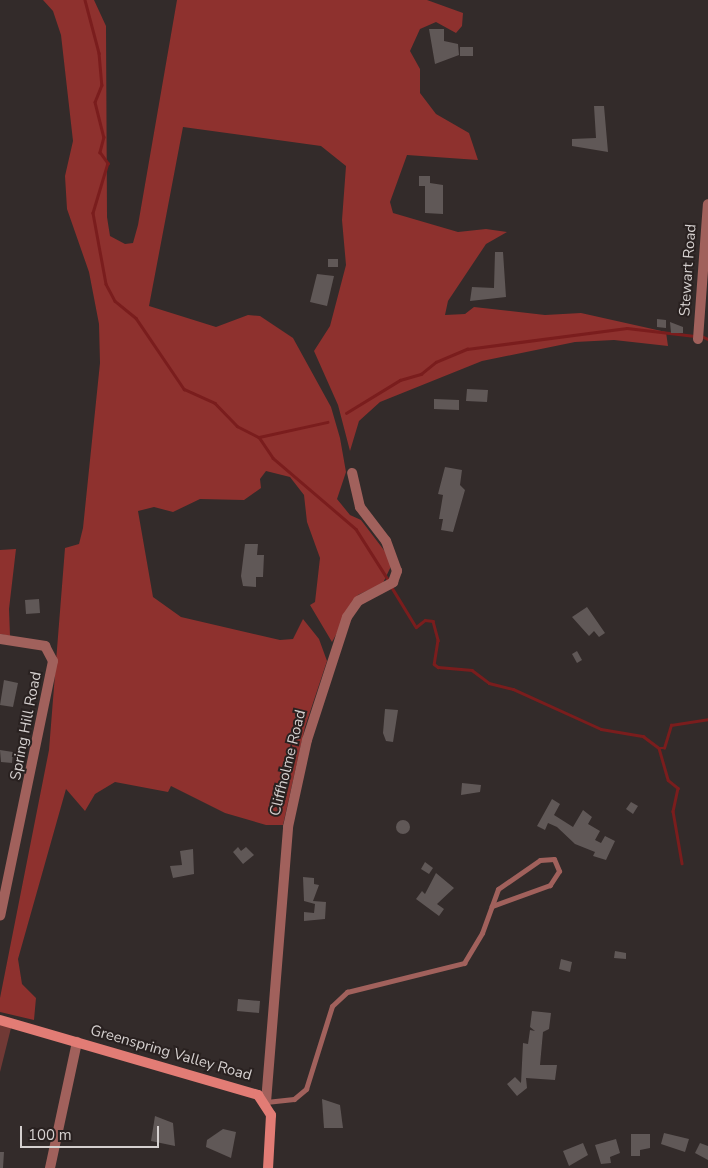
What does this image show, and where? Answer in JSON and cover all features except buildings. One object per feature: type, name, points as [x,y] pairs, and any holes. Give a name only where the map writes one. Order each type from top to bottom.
[{"type":"main road","name":"Greenspring Valley Road","points":[[0,1020],[237,1086],[266,1102]]},
{"type":"main road","points":[[266,1102],[272,1126],[268,1168]]},
{"type":"street","name":"Stewart Road","points":[[698,336],[708,204]]},
{"type":"street","name":"Cliffholme Road","points":[[266,1102],[288,828],[307,740],[347,617],[358,601],[389,584],[397,571],[394,554],[360,507],[352,473]]},
{"type":"street","name":"Spring Hill Road","points":[[0,639],[45,646],[52,661],[0,916]]},
{"type":"street","points":[[50,1168],[76,1042]]},
{"type":"lane","points":[[266,1102],[294,1099],[306,1090],[332,1006],[347,992],[464,963],[492,906],[498,889],[517,873],[540,860],[554,859],[559,871],[550,885],[492,906]]},
{"type":"shaded area","points":[[43,0],[94,0],[106,26],[107,217],[110,236],[125,244],[133,243],[138,225],[177,0],[427,0],[463,13],[462,26],[456,33],[436,22],[420,29],[410,51],[420,69],[420,93],[436,114],[469,133],[478,160],[407,155],[390,202],[393,213],[458,232],[486,229],[507,232],[486,244],[448,301],[445,315],[465,314],[474,307],[545,315],[581,313],[666,332],[668,346],[614,340],[575,342],[482,361],[380,402],[359,421],[350,451],[338,405],[314,351],[330,326],[346,265],[342,220],[346,166],[321,146],[183,127],[149,306],[216,327],[248,315],[260,316],[293,338],[331,407],[340,438],[346,472],[337,499],[350,515],[361,520],[393,562],[383,583],[358,595],[332,642],[310,605],[315,602],[320,558],[307,522],[304,495],[290,477],[266,471],[260,479],[261,488],[244,500],[200,499],[173,512],[154,507],[138,511],[153,597],[181,617],[280,640],[293,639],[303,619],[319,639],[327,661],[305,727],[283,825],[266,825],[225,813],[171,786],[168,792],[115,782],[95,794],[85,811],[66,789],[18,959],[22,984],[36,998],[34,1020],[0,1012],[0,998],[49,750],[65,548],[79,544],[83,528],[100,363],[99,324],[89,272],[67,209],[65,176],[73,141],[61,35],[53,11]]},
{"type":"shaded area","points":[[16,549],[9,609],[10,636],[0,634],[0,550]]},
{"type":"shaded area","points":[[0,1024],[11,1028],[0,1072]]},
{"type":"waterway","points":[[85,0],[99,53],[102,85],[95,102],[104,137],[100,152],[108,163],[93,213],[106,284],[115,301],[136,318],[184,389],[215,403],[237,426],[259,437],[273,458],[356,529],[389,581]]},
{"type":"waterway","points":[[346,413],[400,380],[421,374],[436,362],[467,349],[627,328],[695,336]]},
{"type":"waterway","points":[[701,336],[708,339]]},
{"type":"waterway","points":[[259,437],[327,422]]},
{"type":"waterway","points":[[391,586],[416,627],[425,620],[433,621],[438,640],[434,664],[438,667],[472,670],[489,683],[513,689],[601,729],[643,736],[659,748],[664,748],[671,725],[708,719]]},
{"type":"waterway","points":[[659,748],[668,780],[678,788],[673,811],[682,863]]}]
